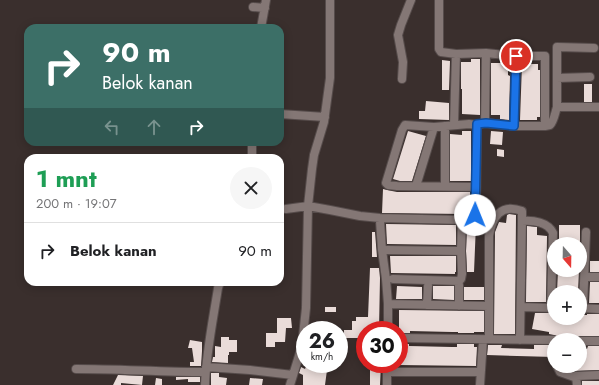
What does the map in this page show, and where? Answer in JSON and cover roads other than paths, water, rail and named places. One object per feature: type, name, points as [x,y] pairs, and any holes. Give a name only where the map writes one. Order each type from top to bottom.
[{"type":"street","points":[[290,385],[302,346],[306,308],[308,206],[314,155],[325,117],[330,78],[330,0]]},
{"type":"street","points":[[402,79],[403,62],[398,35],[411,0]]},
{"type":"street","points":[[439,0],[439,49],[441,52],[456,54],[486,53],[516,56],[545,56],[544,126]]},
{"type":"street","points":[[253,8],[266,4],[262,24]]},
{"type":"street","points":[[476,187],[388,185],[386,183],[402,130],[405,125],[434,127],[486,123],[514,126],[550,125],[557,107],[557,47],[594,48]]},
{"type":"street","points":[[486,53],[486,123]]},
{"type":"street","points":[[454,125],[456,54]]},
{"type":"street","points":[[514,126],[516,56]]},
{"type":"street","points":[[557,78],[590,77]]},
{"type":"street","points":[[557,107],[599,107]]},
{"type":"street","points":[[284,114],[325,117]]},
{"type":"street","points":[[286,209],[308,206],[360,216],[380,218],[472,219],[475,215],[477,124]]},
{"type":"street","points":[[445,126],[445,186]]},
{"type":"street","points":[[416,186],[434,127]]},
{"type":"street","points":[[480,385],[480,372],[486,340],[489,306],[489,236],[492,222],[502,211],[510,209],[522,211],[520,340]]},
{"type":"street","points":[[393,279],[461,279],[462,220]]},
{"type":"street","points":[[522,221],[530,220],[538,222],[552,230],[553,285]]},
{"type":"street","points":[[380,221],[386,279],[388,321]]},
{"type":"street","points":[[586,232],[586,237]]},
{"type":"street","points":[[387,250],[461,251]]},
{"type":"street","points":[[583,285],[584,277]]},
{"type":"street","points":[[587,277],[599,277]]},
{"type":"street","points":[[459,285],[459,306]]},
{"type":"street","points":[[205,385],[219,286]]},
{"type":"street","points":[[427,305],[428,286]]},
{"type":"street","points":[[388,304],[489,306]]},
{"type":"street","points":[[521,307],[547,308]]},
{"type":"street","points":[[587,308],[599,308]]},
{"type":"street","points":[[408,338],[547,340]]},
{"type":"street","points":[[587,341],[599,341]]},
{"type":"street","points":[[76,369],[146,371],[250,370],[293,375]]},
{"type":"street","points":[[408,369],[480,372]]},
{"type":"street","points":[[387,373],[387,385]]},
{"type":"street","points":[[563,373],[574,377],[599,375]]},
{"type":"street","points":[[576,376],[577,385]]}]
